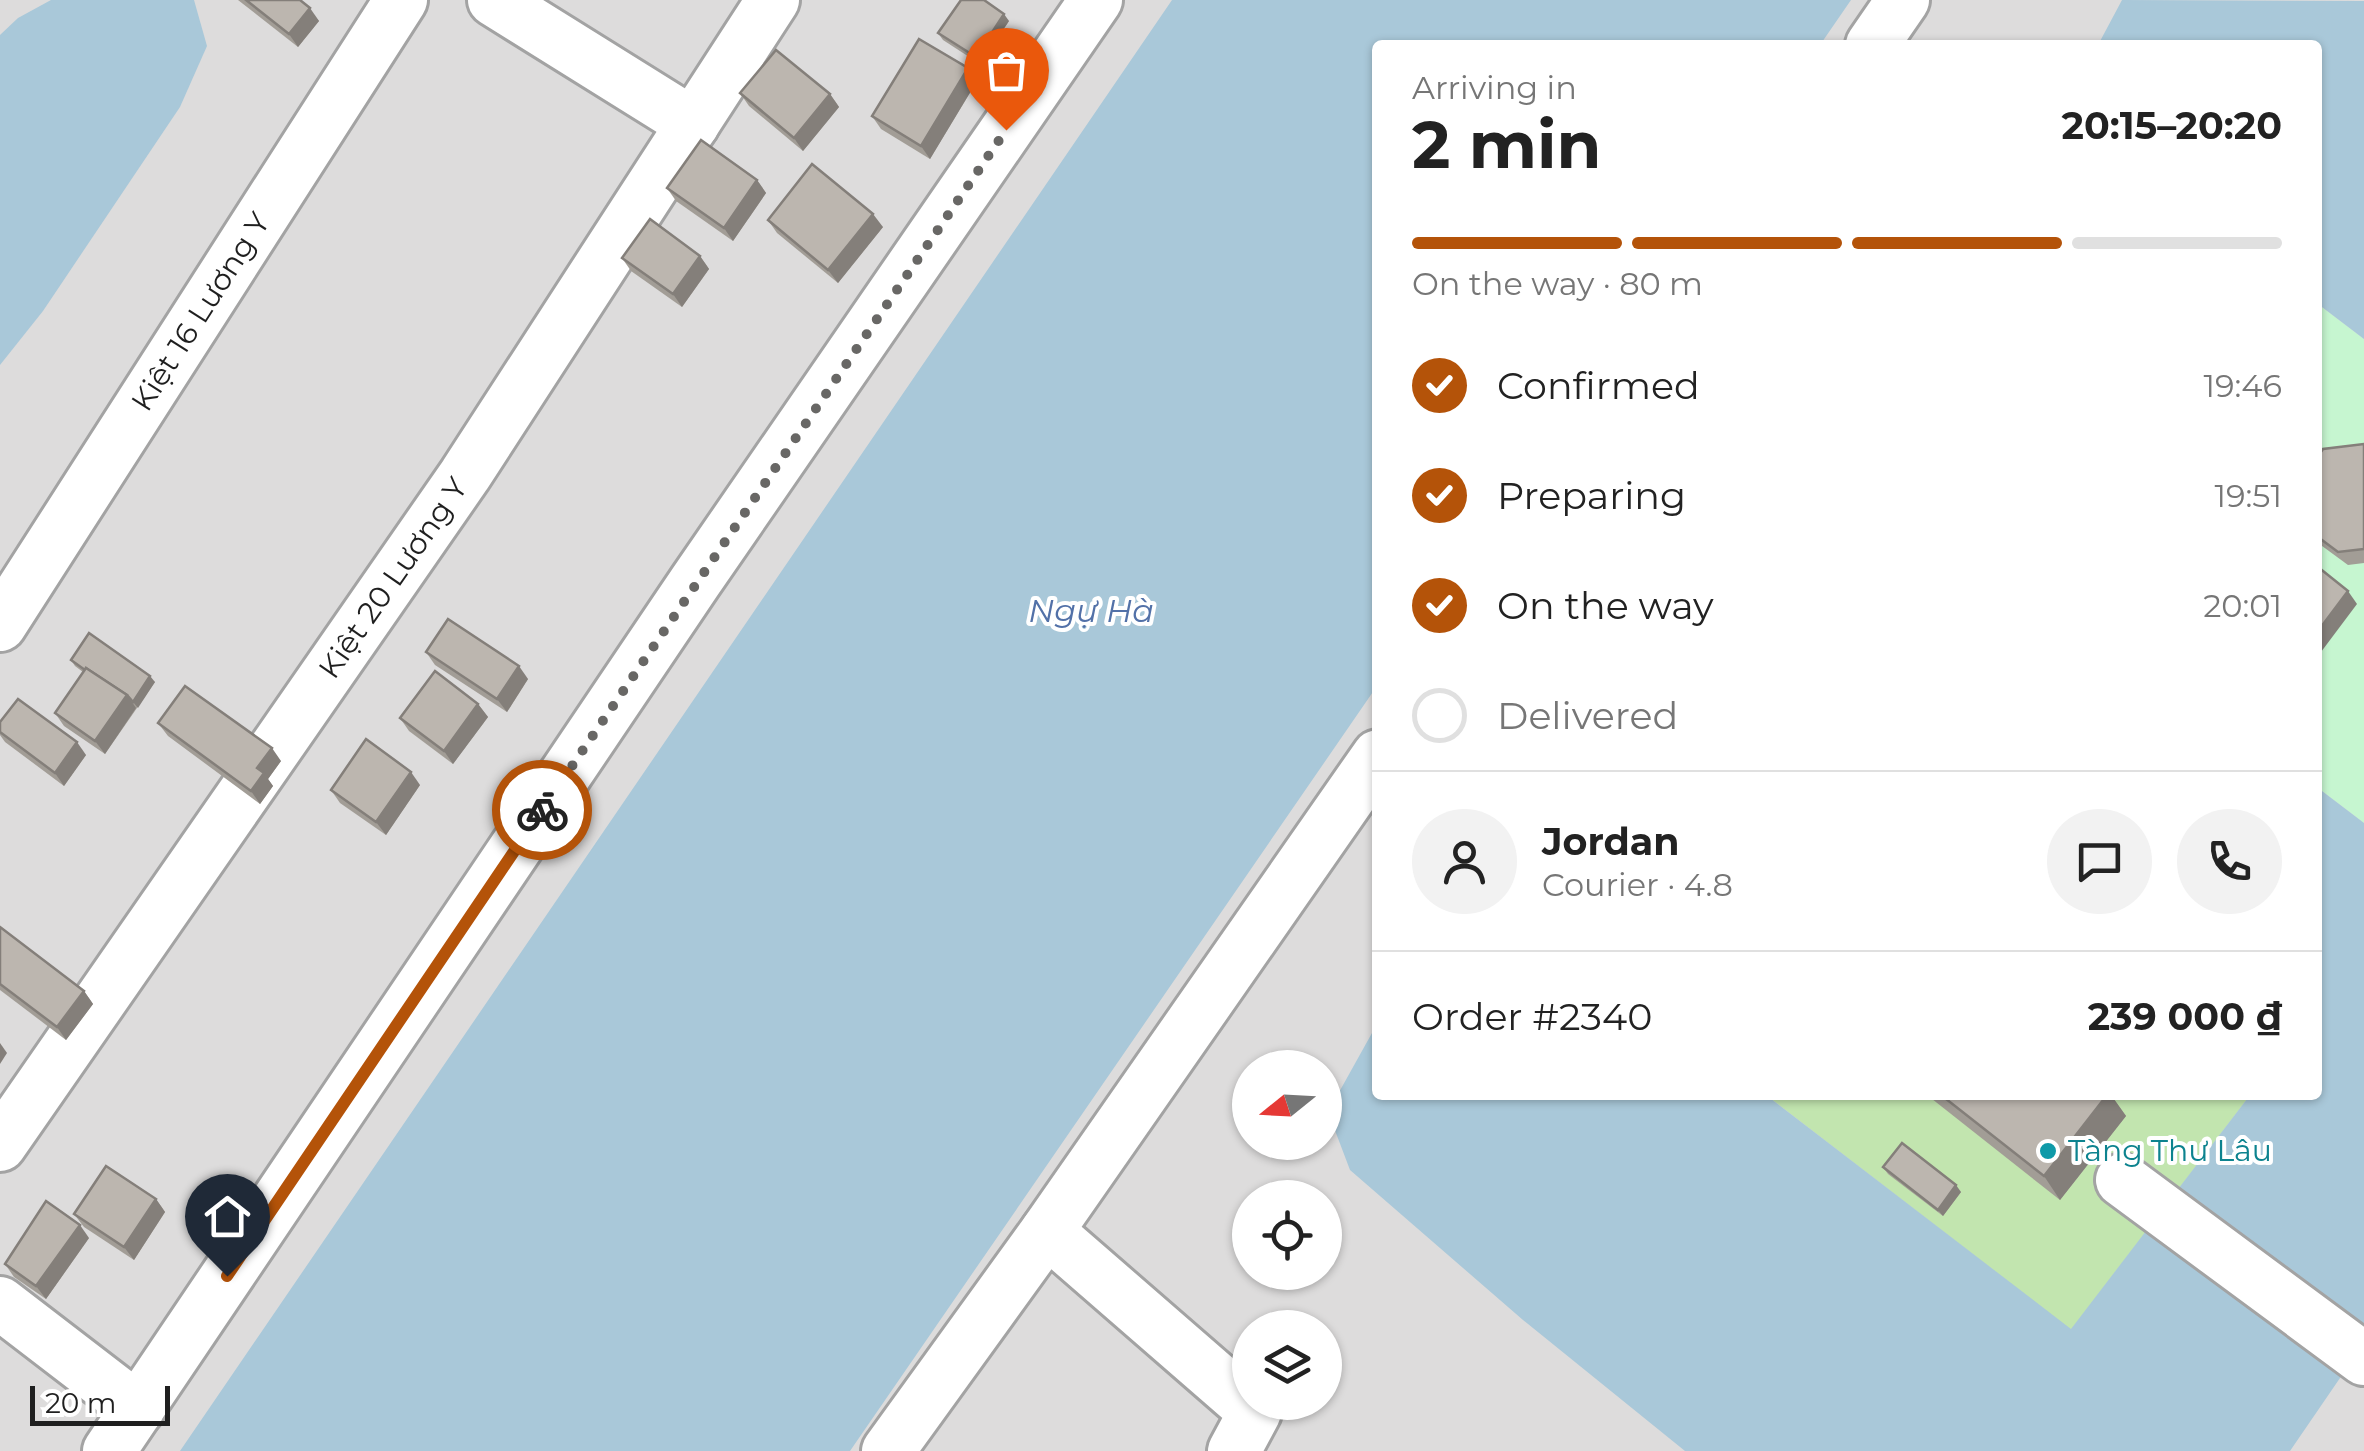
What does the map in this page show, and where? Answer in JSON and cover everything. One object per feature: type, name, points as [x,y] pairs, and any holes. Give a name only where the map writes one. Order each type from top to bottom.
[{"type":"street","name":"Kiệt 16 Lương Y","points":[[0,624],[401,0]]},
{"type":"street","points":[[494,0],[693,124]]},
{"type":"street","name":"Kiệt 20 Lương Y","points":[[0,1145],[466,475],[772,0]]},
{"type":"street","points":[[0,1303],[124,1430],[706,566],[1096,0]]},
{"type":"street","points":[[1875,40],[1903,0]]},
{"type":"street","points":[[888,1451],[1047,1231],[1372,765]]},
{"type":"street","points":[[2139,1193],[2364,1359]]},
{"type":"street","points":[[1047,1231],[1255,1412],[1234,1451]]},
{"type":"shaded area","points":[[0,0],[2364,0],[2364,1451],[0,1451]]},
{"type":"green space","points":[[2322,307],[2364,339],[2364,823],[2322,791]]},
{"type":"green space","points":[[1772,1100],[2246,1100],[2071,1330]]},
{"type":"water","points":[[51,0],[194,0],[207,46],[180,107],[43,311],[0,365],[0,35],[18,18]]},
{"type":"water","name":"Ngự Hà","points":[[1172,0],[1851,0],[1823,40],[1372,40],[1372,693],[850,1451],[180,1451]]},
{"type":"water","points":[[2122,0],[2364,1],[2364,339],[2322,307],[2322,40],[2101,40]]},
{"type":"water","points":[[2322,791],[2364,823],[2364,1343],[2290,1451],[1685,1451],[1523,1320],[1350,1170],[1342,1149],[1342,1087],[1372,1033],[1372,1100],[1773,1100],[2071,1329],[2246,1100],[2322,1100]]},
{"type":"building","points":[[246,0],[300,0],[310,8],[289,34]]},
{"type":"building","points":[[961,0],[984,0],[1004,14],[976,57],[938,33]]},
{"type":"building","points":[[919,39],[968,68],[921,146],[872,116]]},
{"type":"building","points":[[776,50],[830,94],[794,138],[740,93]]},
{"type":"building","points":[[701,140],[757,180],[724,228],[667,188]]},
{"type":"building","points":[[812,164],[873,214],[828,270],[768,220]]},
{"type":"building","points":[[650,219],[700,256],[673,294],[622,258]]},
{"type":"building","points":[[2364,444],[2364,549],[2338,552],[2322,540],[2323,449]]},
{"type":"building","points":[[2322,570],[2348,591],[2322,626]]},
{"type":"building","points":[[448,619],[519,666],[497,699],[426,652]]},
{"type":"building","points":[[89,633],[150,676],[133,702],[71,660]]},
{"type":"building","points":[[86,668],[127,695],[95,741],[55,713]]},
{"type":"building","points":[[435,671],[478,704],[444,751],[400,718]]},
{"type":"building","points":[[185,686],[272,748],[257,768],[264,773],[251,791],[158,723]]},
{"type":"building","points":[[18,699],[77,742],[55,773],[0,732],[0,722]]},
{"type":"building","points":[[366,739],[411,772],[376,822],[331,790]]},
{"type":"building","points":[[0,927],[84,991],[57,1027],[0,984]]},
{"type":"building","points":[[1947,1100],[2103,1100],[2044,1176]]},
{"type":"building","points":[[1902,1143],[1956,1185],[1938,1210],[1883,1167]]},
{"type":"building","points":[[106,1166],[156,1199],[124,1247],[74,1214]]},
{"type":"building","points":[[46,1201],[80,1225],[36,1286],[5,1264]]},
{"type":"way so far","points":[[542,810],[1006,130]]},
{"type":"place","name":"Tàng Thư Lâu","points":[[2048,1151]]},
{"type":"route","points":[[227,1276],[542,810]]}]
